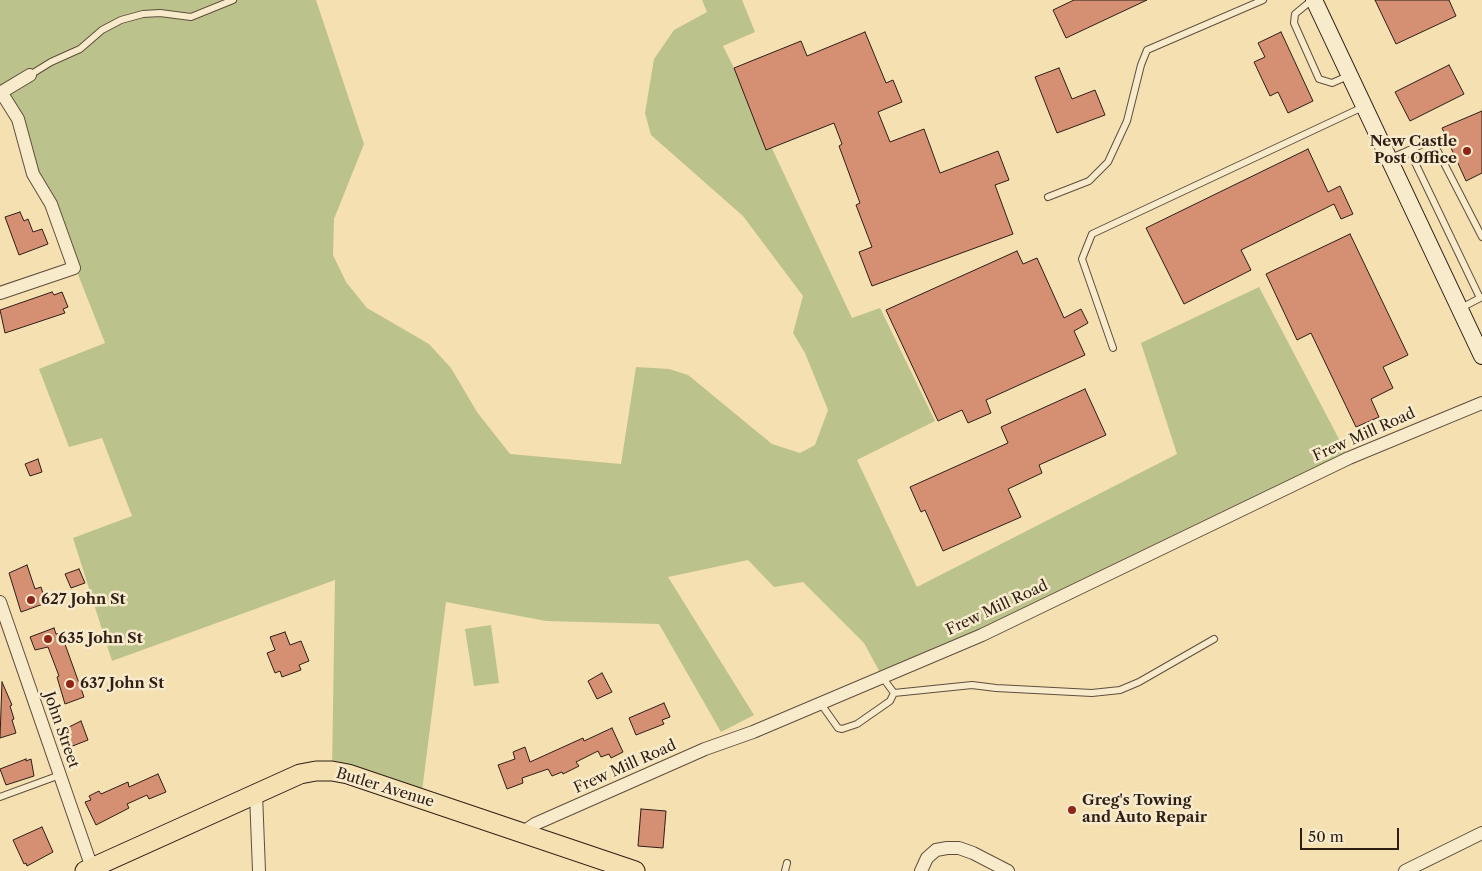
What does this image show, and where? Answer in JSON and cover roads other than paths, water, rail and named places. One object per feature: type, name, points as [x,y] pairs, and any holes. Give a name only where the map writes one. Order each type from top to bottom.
[{"type":"main road","name":"Butler Avenue","points":[[88,869],[300,774],[332,771],[635,871]]},
{"type":"street","points":[[1313,0],[1482,356]]},
{"type":"street","points":[[0,293],[74,268],[51,204],[33,174],[18,119],[1,92],[30,75]]},
{"type":"street","name":"Frew Mill Road","points":[[522,833],[535,824],[705,749],[753,732],[982,635],[1349,458],[1482,403]]},
{"type":"street","name":"John Street","points":[[0,602],[60,775],[88,869]]},
{"type":"street","points":[[256,794],[259,871]]},
{"type":"street","points":[[1405,871],[1482,833]]},
{"type":"street","points":[[921,871],[931,854],[936,850],[947,848],[959,848],[973,853],[1008,871]]},
{"type":"lane","points":[[30,75],[50,62],[80,49],[102,30],[121,20],[143,14],[160,13],[191,17],[233,0]]},
{"type":"lane","points":[[1048,197],[1089,182],[1108,162],[1127,121],[1141,65],[1147,50],[1263,0]]},
{"type":"lane","points":[[1313,0],[1295,14],[1294,23],[1320,79],[1332,83],[1349,75]]},
{"type":"lane","points":[[1112,348],[1082,258],[1092,234],[1364,107]]},
{"type":"lane","points":[[1389,159],[1432,140],[1482,237]]},
{"type":"lane","points":[[1409,150],[1481,297],[1459,309]]},
{"type":"lane","points":[[894,693],[972,684],[1092,693],[1120,690],[1139,682],[1214,639]]},
{"type":"lane","points":[[883,678],[894,693]]},
{"type":"lane","points":[[821,704],[838,728],[842,729],[857,724],[890,702],[894,693]]},
{"type":"lane","points":[[0,797],[60,775]]},
{"type":"lane","points":[[785,871],[787,863]]},
{"type":"place","name":"New Castle Post Office","points":[[1467,151]]},
{"type":"place","name":"627 John St","points":[[31,600]]},
{"type":"place","name":"635 John St","points":[[48,639]]},
{"type":"place","name":"637 John St","points":[[70,684]]},
{"type":"place","name":"Greg's Towing and Auto Repair","points":[[1072,810]]}]
